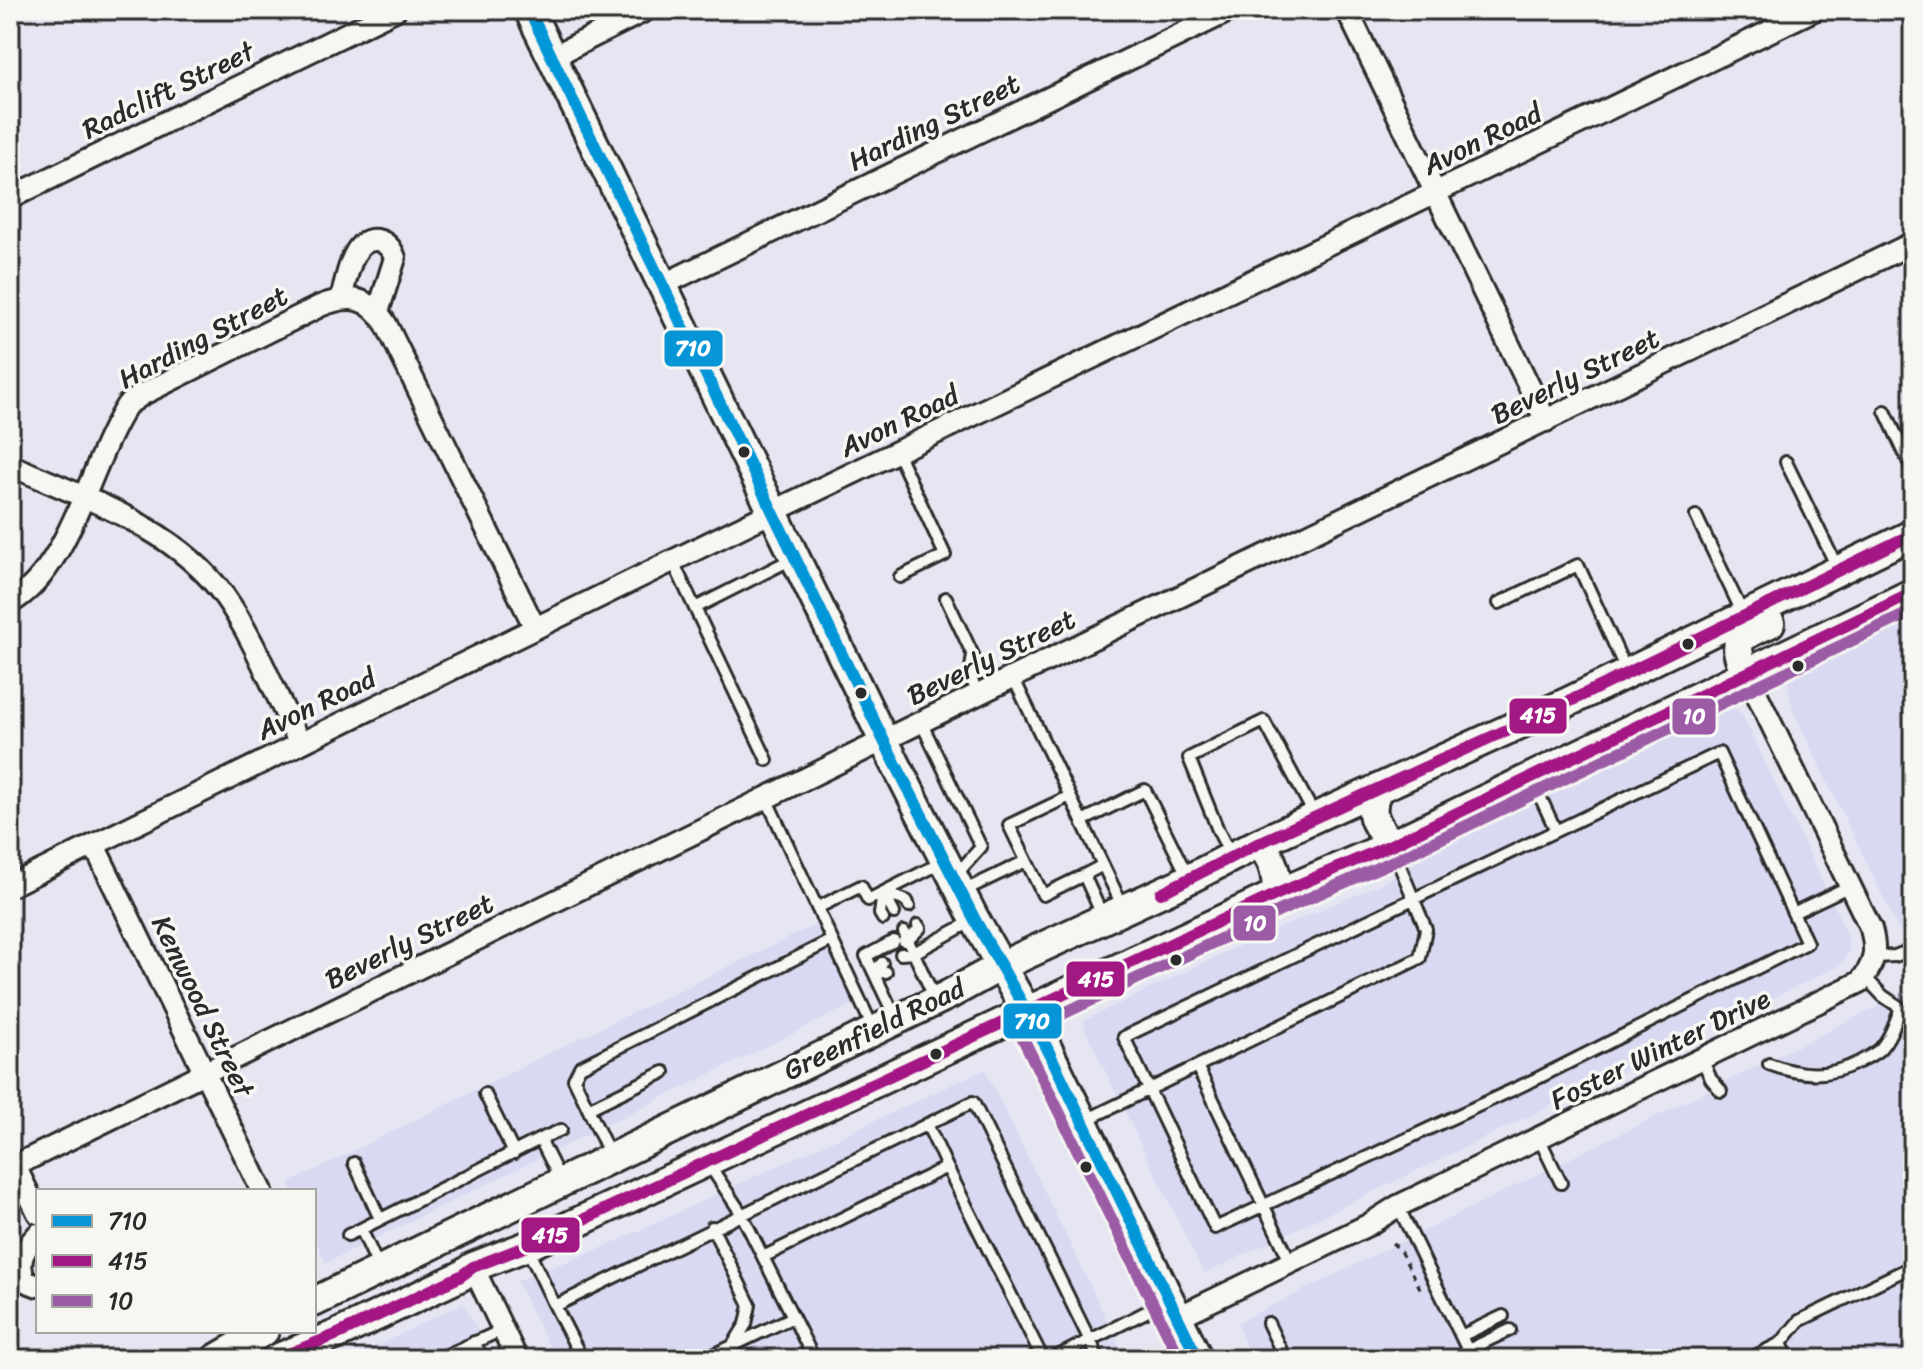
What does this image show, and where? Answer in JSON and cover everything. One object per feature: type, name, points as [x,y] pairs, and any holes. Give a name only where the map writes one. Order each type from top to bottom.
[{"type":"main road","points":[[529,10],[884,741],[975,920],[1028,1013],[1198,1359]]},
{"type":"main road","points":[[1747,674],[1738,657],[1736,644],[1741,638],[1868,577],[1908,536]]},
{"type":"main road","name":"Greenfield Road","points":[[316,1300],[1001,966],[1259,843],[1566,703],[1908,536]]},
{"type":"main road","points":[[1803,647],[1816,620],[1913,574]]},
{"type":"main road","name":"Greenfield Road","points":[[276,1359],[376,1316],[461,1276],[473,1267],[527,1246],[1277,894],[1391,845],[1913,593]]},
{"type":"main road","points":[[1377,791],[1371,804],[1372,813],[1391,845]]},
{"type":"main road","points":[[1259,843],[1273,863],[1277,875],[1277,894]]},
{"type":"main road","points":[[717,1106],[712,1125],[719,1156]]},
{"type":"main road","points":[[607,1159],[615,1183],[613,1206]]},
{"type":"main road","points":[[227,1349],[260,1333]]},
{"type":"street","name":"Radclift Street","points":[[10,198],[395,10]]},
{"type":"street","points":[[552,57],[646,10]]},
{"type":"street","name":"Harding Street","points":[[662,285],[1231,10]]},
{"type":"street","points":[[1347,10],[1546,421]]},
{"type":"street","name":"Avon Road","points":[[10,886],[772,512],[1814,10]]},
{"type":"street","points":[[378,312],[395,258],[387,244],[378,240],[364,244],[354,254],[341,299],[361,301],[378,312],[535,628]]},
{"type":"street","name":"Beverly Street","points":[[12,1167],[1013,677],[1913,243]]},
{"type":"street","name":"Harding Street","points":[[10,603],[25,594],[43,576],[60,547],[122,413],[134,399],[320,306],[341,299]]},
{"type":"street","points":[[10,465],[82,497],[180,549],[209,577],[243,626],[300,743]]},
{"type":"street","points":[[1747,674],[1871,929],[1875,957]]},
{"type":"street","name":"Kenwood Street","points":[[94,845],[261,1189]]},
{"type":"street","name":"Foster Winter Drive","points":[[1174,1308],[1291,1263],[1368,1225],[1398,1206],[1851,987],[1871,968],[1875,957]]},
{"type":"street","points":[[12,1167],[36,1209]]},
{"type":"street","points":[[36,1236],[25,1248],[20,1262],[25,1281],[36,1285]]},
{"type":"street","points":[[473,1267],[517,1359]]},
{"type":"lane","points":[[1885,411],[1913,471]]},
{"type":"lane","points":[[897,452],[945,555],[900,577]]},
{"type":"lane","points":[[1786,462],[1839,571]]},
{"type":"lane","points":[[1696,516],[1744,616]]},
{"type":"lane","points":[[695,608],[794,558]]},
{"type":"lane","points":[[673,562],[767,760]]},
{"type":"lane","points":[[1499,603],[1578,565],[1627,671]]},
{"type":"lane","points":[[946,598],[973,655],[970,675],[978,695]]},
{"type":"lane","points":[[1013,677],[1103,865],[1114,914]]},
{"type":"lane","points":[[1232,857],[1189,758],[1264,721],[1317,819]]},
{"type":"lane","points":[[921,722],[981,847],[953,877]]},
{"type":"lane","points":[[1719,753],[1807,943],[1538,1078],[1215,1228],[1124,1037],[1556,831],[1719,753]]},
{"type":"lane","points":[[1531,777],[1556,831]]},
{"type":"lane","points":[[1082,821],[1145,790],[1189,879]]},
{"type":"lane","points":[[1070,796],[1009,825],[1026,861],[1043,895],[1103,865]]},
{"type":"lane","points":[[766,798],[850,978],[885,1025]]},
{"type":"lane","points":[[1083,1122],[1420,958],[1426,929],[1391,845]]},
{"type":"lane","points":[[817,908],[861,886],[868,900],[883,893],[1026,861]]},
{"type":"lane","points":[[1084,875],[1114,914]]},
{"type":"lane","points":[[1793,913],[1850,886]]},
{"type":"lane","points":[[883,893],[907,901],[909,906]]},
{"type":"lane","points":[[883,893],[894,913]]},
{"type":"lane","points":[[883,893],[880,914],[883,919]]},
{"type":"lane","points":[[903,959],[975,920]]},
{"type":"lane","points":[[885,1025],[874,972],[866,956],[920,928],[918,925]]},
{"type":"lane","points":[[906,936],[936,1000]]},
{"type":"lane","points":[[607,1159],[574,1079],[580,1067],[832,940]]},
{"type":"lane","points":[[1875,957],[1895,956],[1913,949]]},
{"type":"lane","points":[[874,972],[884,968]]},
{"type":"lane","points":[[1864,976],[1900,1010],[1913,1016]]},
{"type":"lane","points":[[839,984],[850,978]]},
{"type":"lane","points":[[1769,1064],[1811,1075],[1834,1072],[1854,1064],[1879,1051],[1900,1010]]},
{"type":"lane","points":[[1702,1059],[1711,1079],[1721,1091]]},
{"type":"lane","points":[[1197,1066],[1291,1263]]},
{"type":"lane","points":[[588,1109],[664,1072]]},
{"type":"lane","points":[[485,1094],[514,1153]]},
{"type":"lane","points":[[555,1306],[973,1102],[1099,1359]]},
{"type":"lane","points":[[927,1124],[1043,1359]]},
{"type":"lane","points":[[348,1235],[561,1130]]},
{"type":"lane","points":[[1539,1138],[1561,1183]]},
{"type":"lane","points":[[540,1139],[561,1181]]},
{"type":"lane","points":[[719,1156],[741,1213],[814,1359]]},
{"type":"lane","points":[[354,1163],[380,1219]]},
{"type":"lane","points":[[763,1257],[947,1167]]},
{"type":"lane","points":[[1398,1206],[1470,1355],[1510,1330]]},
{"type":"lane","points":[[712,1227],[750,1305],[746,1324],[733,1345]]},
{"type":"lane","points":[[361,1229],[380,1269]]},
{"type":"lane","points":[[527,1246],[582,1359]]},
{"type":"lane","points":[[1749,1359],[1781,1343],[1799,1321],[1913,1266]]},
{"type":"lane","points":[[1052,1359],[1089,1340],[1174,1308]]},
{"type":"lane","points":[[1461,1336],[1503,1316]]},
{"type":"lane","points":[[705,1359],[793,1317]]},
{"type":"lane","points":[[1268,1323],[1285,1359]]},
{"type":"lane","points":[[438,1359],[502,1330]]},
{"type":"lane","points":[[474,1342],[483,1359]]},
{"type":"lane","points":[[1781,1343],[1788,1359]]},
{"type":"shaded area","points":[[1913,620],[1913,959],[1794,713],[1788,687],[1789,680]]},
{"type":"shaded area","points":[[1730,709],[1742,714],[1847,933],[1850,949],[1844,961],[1204,1274],[1083,1021],[1240,945],[1380,884],[1439,849]]},
{"type":"shaded area","points":[[817,924],[853,1004],[326,1263],[316,1241],[316,1189],[292,1189],[289,1183]]},
{"type":"shaded area","points":[[1913,989],[1913,1359],[1250,1359],[1237,1323]]},
{"type":"shaded area","points":[[985,1069],[1126,1359],[555,1359],[517,1281],[602,1248]]},
{"type":"shaded area","points":[[463,1303],[493,1359],[350,1359]]},
{"type":"transit line","name":"710","points":[[529,10],[884,741],[975,920],[1045,1044],[1198,1359]]},
{"type":"transit line","name":"415","points":[[1161,893],[1259,843],[1566,703],[1913,534]]},
{"type":"transit line","name":"415","points":[[276,1359],[338,1334],[461,1276],[473,1267],[527,1246],[1277,894],[1391,845],[1913,593]]},
{"type":"transit line","name":"10","points":[[1035,1027],[1284,909],[1398,859],[1913,611]]},
{"type":"transit line","name":"10","points":[[1014,1020],[1180,1359]]}]
